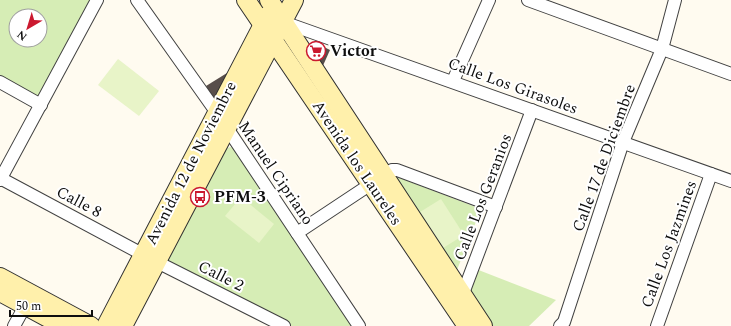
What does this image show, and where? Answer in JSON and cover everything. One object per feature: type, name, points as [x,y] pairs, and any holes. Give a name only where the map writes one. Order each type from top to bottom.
[{"type":"main road","name":"Avenida los Laureles","points":[[246,0],[483,326]]},
{"type":"main road","name":"Avenida 12 de Noviembre","points":[[106,326],[150,258],[227,128],[294,0]]},
{"type":"main road","name":"Avenida 12 de Noviembre","points":[[123,326],[150,258],[217,113],[263,24],[272,2]]},
{"type":"main road","name":"Avenida los Laureles","points":[[272,2],[377,179],[467,326]]},
{"type":"main road","points":[[0,277],[91,326]]},
{"type":"main road","points":[[0,292],[63,326]]},
{"type":"street","points":[[0,179],[97,0]]},
{"type":"street","name":"Manuel Cipriano","points":[[137,0],[217,113],[359,326]]},
{"type":"street","points":[[453,81],[489,0]]},
{"type":"street","points":[[528,0],[731,74]]},
{"type":"street","name":"Calle 17 de Diciembre","points":[[567,325],[623,142],[662,49],[675,0]]},
{"type":"street","name":"Calle Los Girasoles","points":[[283,22],[453,81],[731,181]]},
{"type":"street","points":[[0,82],[41,105]]},
{"type":"street","name":"Calle Los Geranios","points":[[462,296],[532,110]]},
{"type":"street","points":[[297,233],[392,170],[397,170],[496,207]]},
{"type":"street","name":"Calle Los Jazmines","points":[[657,326],[711,174]]},
{"type":"street","name":"Calle 8","points":[[0,179],[150,258]]},
{"type":"street","name":"Calle 2","points":[[150,258],[284,326]]},
{"type":"street","points":[[14,326],[25,306]]},
{"type":"green space","points":[[0,0],[91,0],[40,98],[0,75]]},
{"type":"green space","points":[[118,59],[159,91],[139,116],[98,85]]},
{"type":"green space","points":[[230,147],[234,148],[354,326],[291,326],[166,260],[223,150]]},
{"type":"green space","points":[[392,175],[481,209],[455,275]]},
{"type":"green space","points":[[241,197],[274,224],[259,243],[225,216]]},
{"type":"green space","points":[[441,199],[464,235],[443,248],[420,212]]},
{"type":"green space","points":[[476,269],[556,300],[529,326],[489,326],[466,295]]},
{"type":"building","points":[[316,43],[330,50],[321,70],[310,56]]},
{"type":"building","points":[[227,73],[233,76],[220,99],[214,99],[206,86]]},
{"type":"place","name":"Victor","points":[[316,51]]},
{"type":"place","name":"PFM-3","points":[[200,197]]}]
